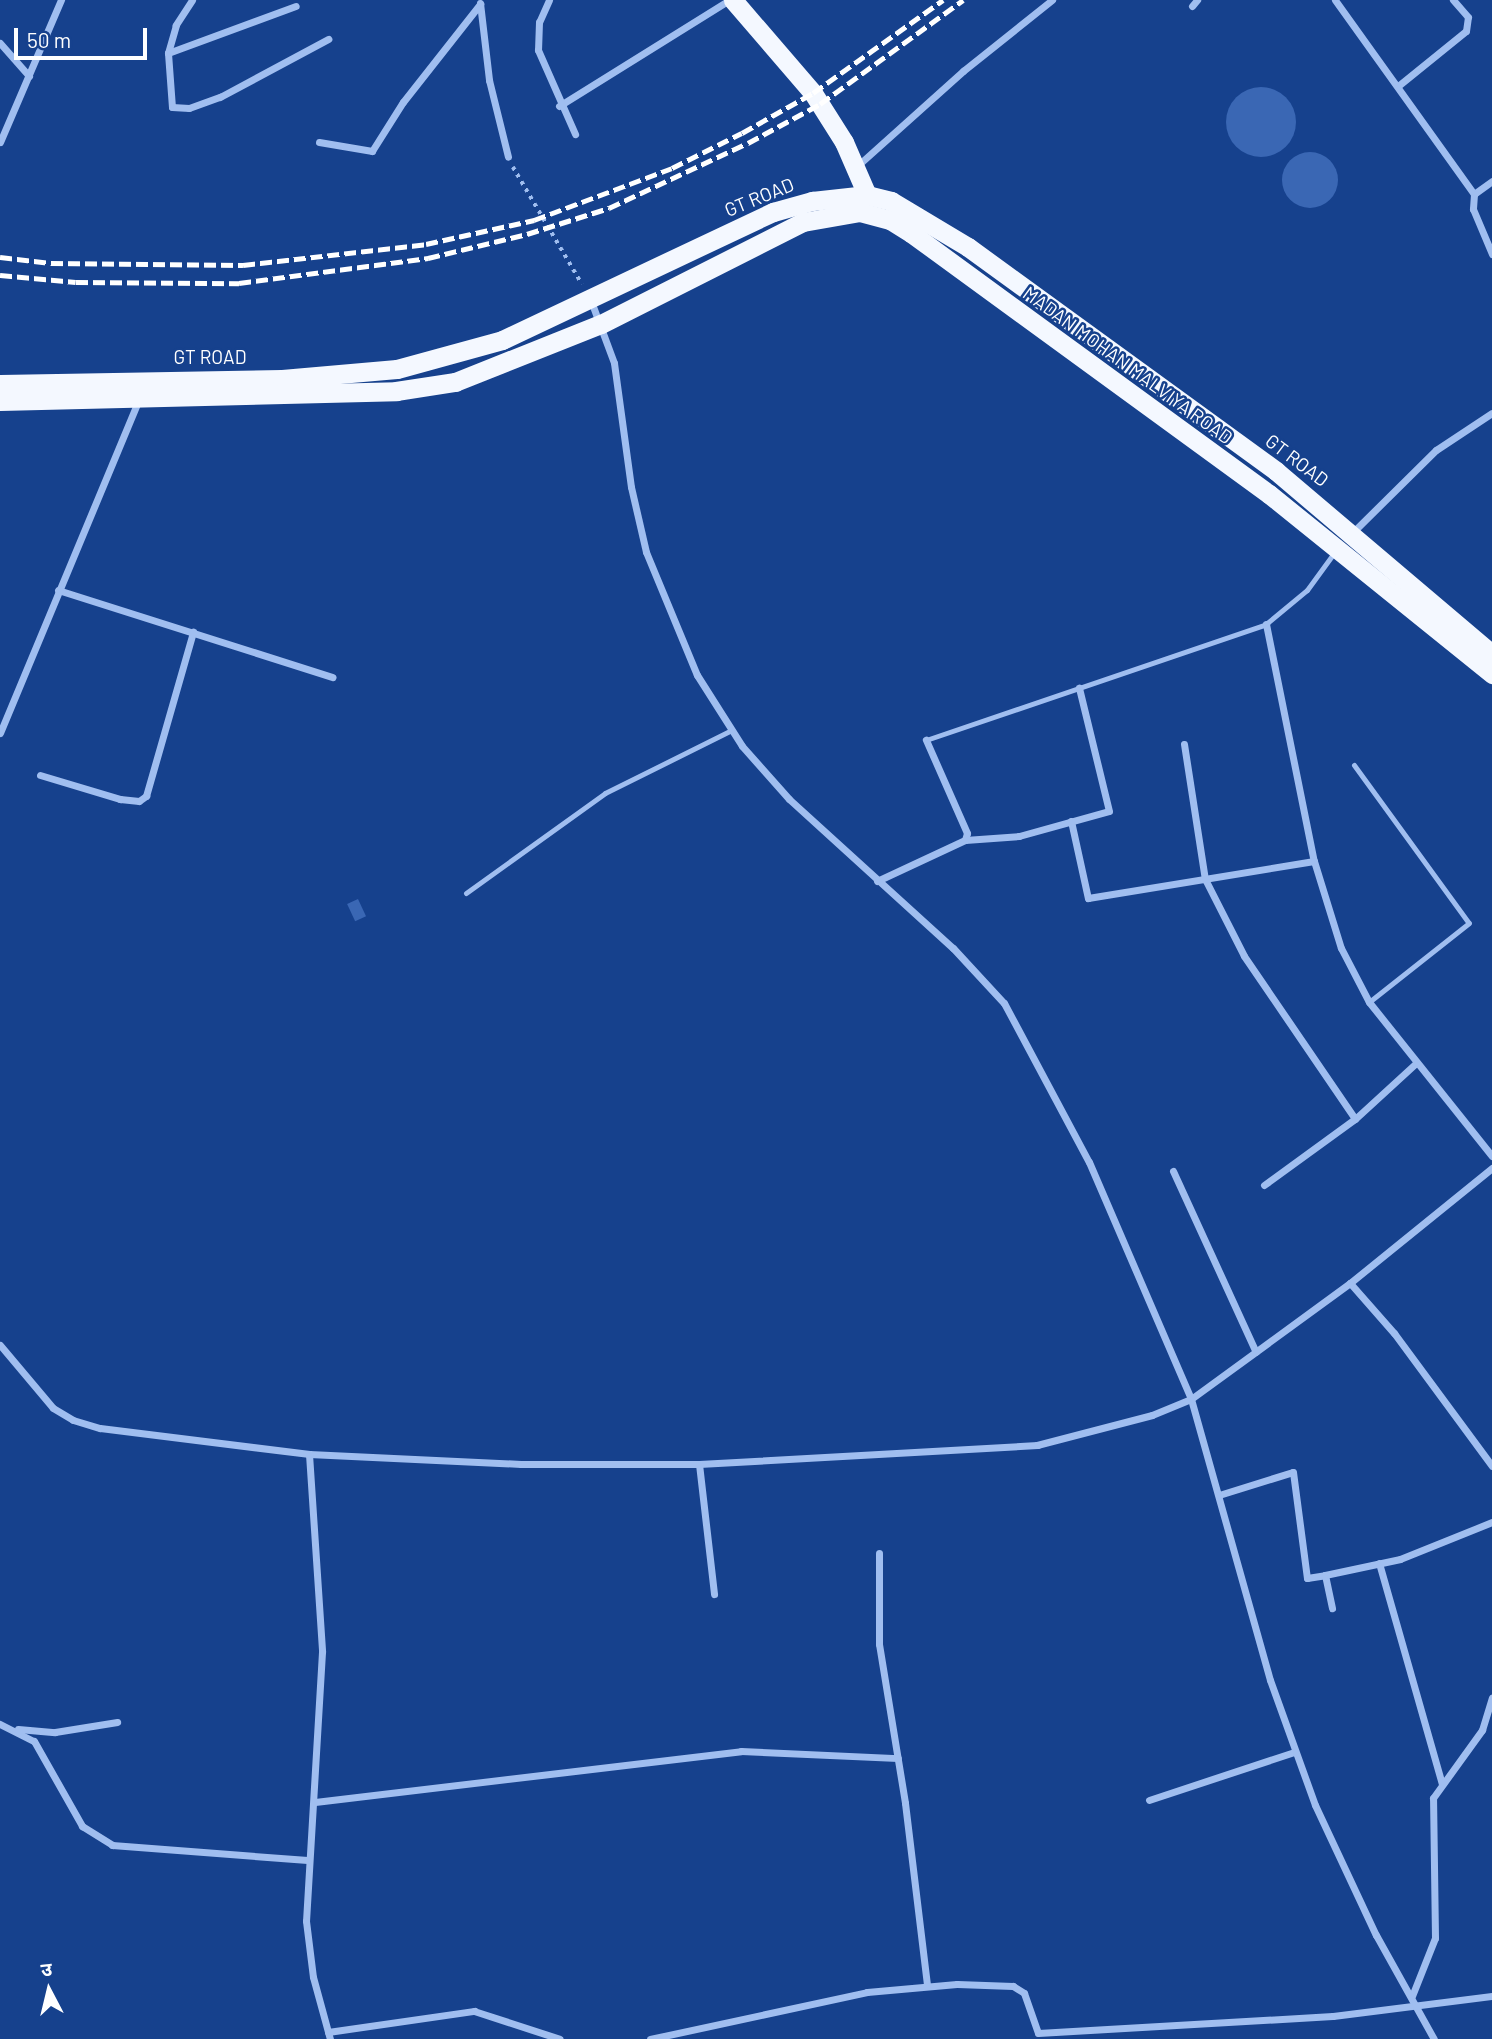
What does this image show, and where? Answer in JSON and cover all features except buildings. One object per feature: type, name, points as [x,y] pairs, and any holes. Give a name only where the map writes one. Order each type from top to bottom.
[{"type":"highway","points":[[731,0],[813,93],[856,168],[863,204]]},
{"type":"highway","name":"GT ROAD","points":[[0,384],[282,379],[397,369],[502,341],[591,301],[773,212],[812,201],[902,206],[968,247],[1353,532],[1492,654]]},
{"type":"highway","name":"GT ROAD","points":[[0,401],[383,391],[455,382],[601,324],[803,222],[863,204]]},
{"type":"highway","name":"MADAN MOHAN MALVIYA ROAD","points":[[863,204],[911,233],[1339,547],[1492,674]]},
{"type":"street","points":[[0,142],[61,0]]},
{"type":"street","points":[[192,0],[176,25],[168,52],[168,103],[189,108],[220,97],[328,39]]},
{"type":"street","points":[[550,0],[539,22],[538,50],[559,106],[575,134]]},
{"type":"street","points":[[559,106],[731,0]]},
{"type":"street","points":[[856,168],[963,71],[1052,0]]},
{"type":"street","points":[[1335,0],[1474,194],[1473,209],[1492,254]]},
{"type":"street","points":[[1398,86],[1465,31],[1468,17],[1453,0]]},
{"type":"street","points":[[319,142],[372,151],[403,102],[480,2]]},
{"type":"street","points":[[480,2],[489,80],[508,157]]},
{"type":"street","points":[[168,52],[296,6]]},
{"type":"street","points":[[0,43],[29,76]]},
{"type":"street","points":[[1474,194],[1492,181]]},
{"type":"street","points":[[591,301],[614,363],[631,487],[646,552],[682,644],[732,730],[789,799],[984,979],[1020,1028],[1123,1235],[1191,1399],[1294,1752],[1352,1888],[1420,2007],[1434,2039]]},
{"type":"street","points":[[0,733],[141,396]]},
{"type":"street","points":[[1339,547],[1436,450],[1492,413]]},
{"type":"street","points":[[58,590],[332,677]]},
{"type":"street","points":[[1266,624],[1314,861],[1341,948],[1369,1002],[1415,1064],[1492,1156]]},
{"type":"street","points":[[40,775],[132,801],[146,796],[193,632]]},
{"type":"street","points":[[877,881],[965,840],[1019,836],[1109,811],[1079,688]]},
{"type":"street","points":[[926,740],[967,833],[965,840]]},
{"type":"street","points":[[1184,744],[1205,879],[1244,956],[1355,1119]]},
{"type":"street","points":[[1071,821],[1088,898],[1314,861]]},
{"type":"street","points":[[1264,1185],[1355,1119],[1415,1064]]},
{"type":"street","points":[[0,1345],[53,1408],[73,1420],[100,1428],[309,1454],[521,1464],[699,1464],[1037,1445],[1152,1415],[1191,1399],[1350,1283],[1492,1168]]},
{"type":"street","points":[[1173,1171],[1256,1352]]},
{"type":"street","points":[[1350,1283],[1394,1333],[1492,1466]]},
{"type":"street","points":[[309,1454],[323,1652],[315,1802],[307,1860],[306,1921],[313,1977],[329,2035],[474,2011],[498,2015],[560,2039]]},
{"type":"street","points":[[699,1464],[714,1594]]},
{"type":"street","points":[[1219,1495],[1293,1472],[1307,1578],[1379,1563],[1492,1522]]},
{"type":"street","points":[[879,1553],[879,1644],[898,1758],[926,1985]]},
{"type":"street","points":[[1379,1563],[1442,1784]]},
{"type":"street","points":[[1325,1575],[1332,1608]]},
{"type":"street","points":[[1412,1996],[1435,1938],[1431,1818],[1433,1798],[1482,1730],[1492,1698]]},
{"type":"street","points":[[0,1724],[17,1729],[55,1732],[117,1723]]},
{"type":"street","points":[[17,1729],[34,1741],[46,1758],[82,1826],[112,1845],[307,1860]]},
{"type":"street","points":[[315,1802],[741,1751],[898,1758]]},
{"type":"street","points":[[1149,1800],[1294,1752]]},
{"type":"street","points":[[650,2039],[782,2008],[926,1985],[1013,1986],[1029,2002],[1038,2036],[1420,2007],[1492,1997]]},
{"type":"lane","points":[[926,740],[1266,624],[1307,590],[1339,547]]},
{"type":"lane","points":[[466,894],[605,793],[732,730]]},
{"type":"lane","points":[[1354,765],[1469,923],[1369,1002]]},
{"type":"path","points":[[508,157],[591,301]]},
{"type":"railway","points":[[0,257],[51,263],[243,265],[426,244],[534,220],[672,168],[742,133],[813,93],[943,0]]},
{"type":"railway","points":[[0,275],[76,282],[239,283],[428,258],[527,234],[609,208],[748,143],[820,104],[963,0]]}]
